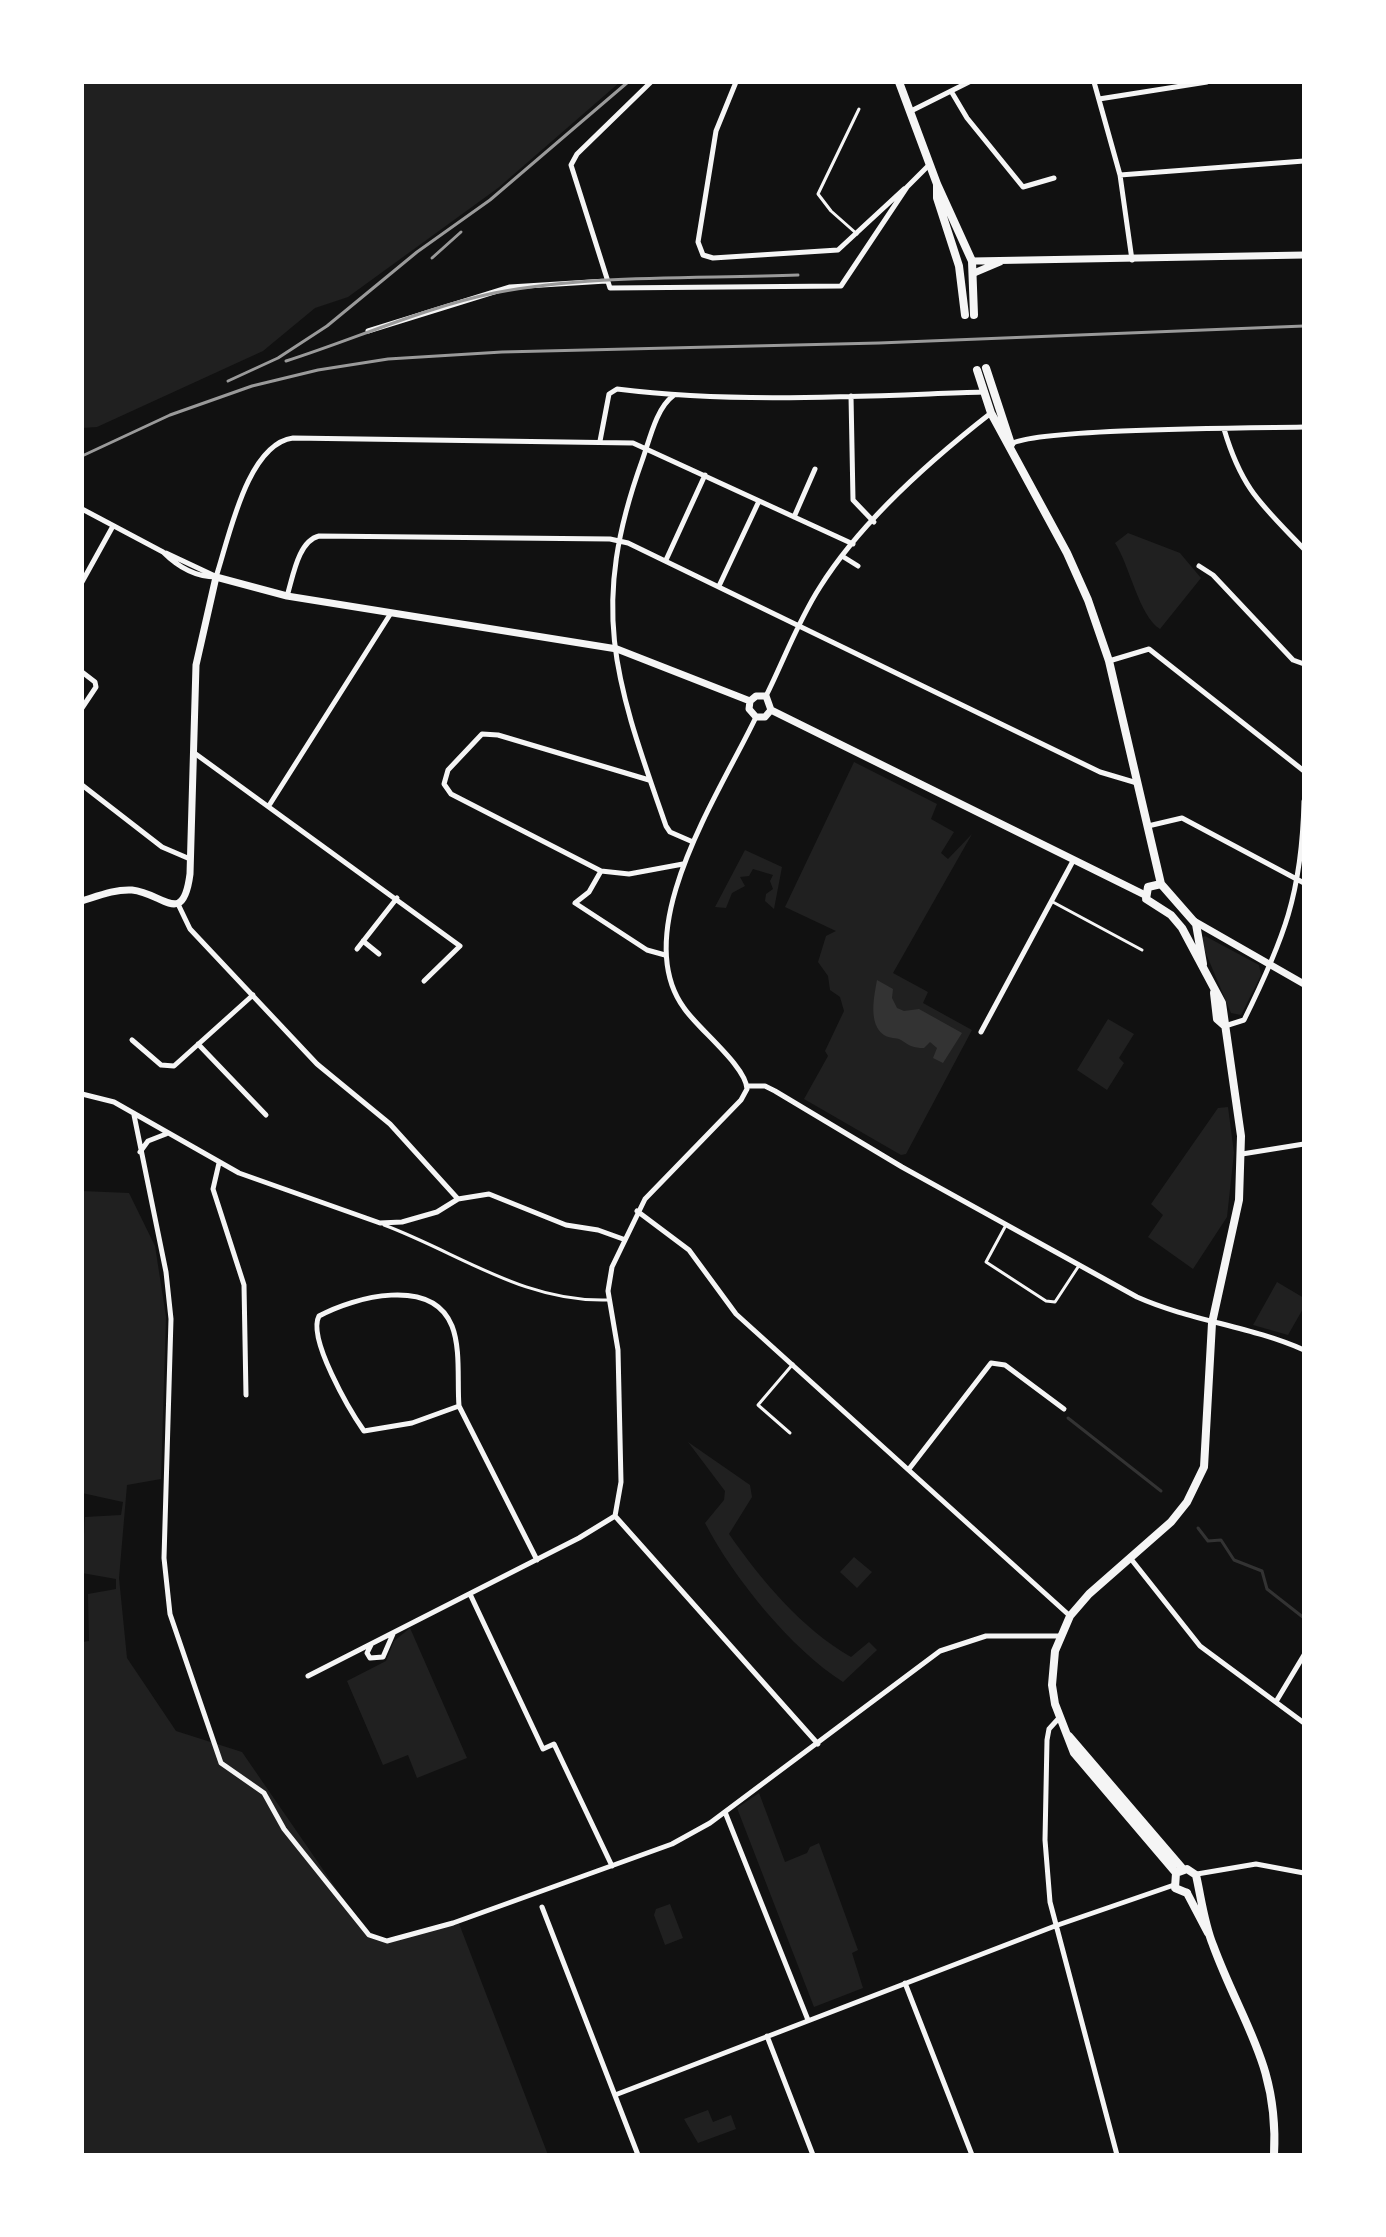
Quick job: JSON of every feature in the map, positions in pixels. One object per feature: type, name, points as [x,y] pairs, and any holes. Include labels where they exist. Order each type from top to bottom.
[{"type":"main road","points":[[899,82],[937,184],[970,258],[974,273],[970,315],[958,262],[937,198],[937,184]]},
{"type":"main road","points":[[958,262],[970,258]]},
{"type":"main road","points":[[961,275],[974,273]]},
{"type":"main road","points":[[995,410],[983,392],[981,369],[995,410],[1078,576],[1109,661],[1164,888],[1165,901],[1157,905]]},
{"type":"main road","points":[[1203,965],[1194,955],[1182,928],[1157,905],[1149,902],[1145,895],[1150,885],[1164,888],[1194,921],[1203,965],[1214,992],[1214,1010],[1225,1026],[1242,1154],[1239,1200],[1212,1323],[1204,1467],[1183,1508],[1131,1559],[1089,1594],[1070,1616],[1060,1636],[1052,1685],[1059,1718],[1067,1734],[1179,1871],[1196,1875],[1196,1887],[1210,1937]]},
{"type":"main road","points":[[1182,928],[1196,931]]},
{"type":"main road","points":[[1179,1871],[1174,1885],[1187,1893],[1210,1937],[1268,2074],[1274,2104],[1274,2155]]},
{"type":"main road","points":[[1187,1893],[1196,1887]]},
{"type":"street","points":[[651,82],[577,154],[571,165],[606,281],[615,290],[841,286],[907,187]]},
{"type":"street","points":[[736,82],[716,131],[698,242],[703,255],[713,258],[833,252],[857,234],[930,165]]},
{"type":"street","points":[[911,111],[969,82]]},
{"type":"street","points":[[1094,82],[1120,175],[1132,260]]},
{"type":"street","points":[[1099,99],[1170,85],[1207,82]]},
{"type":"street","points":[[951,91],[967,118],[1023,187],[1054,178]]},
{"type":"street","points":[[1120,175],[1304,161]]},
{"type":"street","points":[[970,258],[1000,262],[1304,255]]},
{"type":"street","points":[[974,273],[1000,262]]},
{"type":"street","points":[[368,331],[510,287],[606,281]]},
{"type":"street","points":[[600,441],[611,390],[673,396],[983,392]]},
{"type":"street","points":[[673,396],[665,402],[647,446],[617,540],[610,602],[621,691],[650,780],[668,830],[693,842]]},
{"type":"street","points":[[851,396],[853,500],[874,522]]},
{"type":"street","points":[[995,410],[971,427],[842,556],[815,595],[766,696],[771,710],[1145,895]]},
{"type":"street","points":[[1011,444],[1033,438],[1304,427]]},
{"type":"street","points":[[1224,429],[1236,468],[1246,487],[1304,549]]},
{"type":"street","points":[[178,904],[186,894],[190,859],[196,665],[216,577],[255,466],[266,450],[284,439],[600,441],[647,446],[853,544]]},
{"type":"street","points":[[794,517],[815,469]]},
{"type":"street","points":[[666,560],[705,475]]},
{"type":"street","points":[[719,586],[759,501]]},
{"type":"street","points":[[82,509],[203,577],[216,577],[287,596],[617,649],[750,701]]},
{"type":"street","points":[[82,582],[113,526]]},
{"type":"street","points":[[287,596],[306,542],[319,536],[617,540],[800,624],[1100,772],[1138,783]]},
{"type":"street","points":[[842,556],[858,566]]},
{"type":"street","points":[[1199,566],[1213,575],[1293,660],[1304,664]]},
{"type":"street","points":[[270,804],[392,612]]},
{"type":"street","points":[[1109,661],[1149,649],[1304,771]]},
{"type":"street","points":[[82,672],[95,682],[96,687],[82,708]]},
{"type":"street","points":[[766,696],[756,696],[750,701],[749,709],[756,717],[765,717],[771,710]]},
{"type":"street","points":[[615,1516],[621,1482],[618,1350],[609,1300],[610,1275],[637,1211],[655,1188],[741,1100],[748,1086],[742,1071],[689,1016],[675,996],[665,955],[684,864],[756,717]]},
{"type":"street","points":[[650,780],[498,735],[482,734],[448,770],[444,784],[451,794],[601,871],[629,874],[684,864]]},
{"type":"street","points":[[192,751],[270,804],[460,946],[424,981]]},
{"type":"street","points":[[82,785],[162,847],[190,859]]},
{"type":"street","points":[[1225,1026],[1244,1020],[1271,965],[1301,881],[1304,801]]},
{"type":"street","points":[[1148,826],[1182,818],[1301,881]]},
{"type":"street","points":[[981,1032],[1073,861]]},
{"type":"street","points":[[601,871],[589,892],[575,903],[647,950],[665,955]]},
{"type":"street","points":[[82,901],[126,890],[148,894],[168,904],[178,904]]},
{"type":"street","points":[[357,949],[397,898]]},
{"type":"street","points":[[178,904],[190,929],[317,1064],[390,1124],[458,1199]]},
{"type":"street","points":[[1194,921],[1304,984]]},
{"type":"street","points":[[1196,931],[1212,932]]},
{"type":"street","points":[[363,941],[379,954]]},
{"type":"street","points":[[132,1040],[168,1067],[174,1066],[253,995]]},
{"type":"street","points":[[198,1044],[266,1115]]},
{"type":"street","points":[[748,1086],[765,1086],[775,1091],[1006,1225],[1174,1313],[1269,1335],[1304,1350]]},
{"type":"street","points":[[82,1094],[105,1098],[219,1163],[380,1223],[402,1222],[437,1212],[458,1199],[497,1196],[566,1225],[598,1230],[623,1239]]},
{"type":"street","points":[[134,1115],[166,1272],[171,1319],[164,1558],[170,1614],[221,1763],[264,1793],[284,1829],[332,1885],[364,1929],[376,1938],[393,1940],[458,1921],[686,1837],[818,1744],[940,1651],[986,1636],[1060,1636]]},
{"type":"street","points":[[140,1153],[148,1141],[166,1134]]},
{"type":"street","points":[[1242,1154],[1304,1144]]},
{"type":"street","points":[[219,1163],[213,1189],[244,1283],[246,1395]]},
{"type":"street","points":[[637,1211],[689,1250],[736,1314],[1070,1616]]},
{"type":"street","points":[[459,1406],[412,1423],[364,1431],[348,1409],[316,1333],[319,1316],[330,1310],[396,1294],[423,1299],[441,1311],[451,1325],[459,1406],[537,1560]]},
{"type":"street","points":[[909,1469],[991,1363],[1005,1365],[1064,1409]]},
{"type":"street","points":[[308,1676],[537,1560],[615,1516]]},
{"type":"street","points":[[615,1516],[818,1744]]},
{"type":"street","points":[[1131,1559],[1200,1646],[1233,1674],[1277,1700],[1304,1723]]},
{"type":"street","points":[[470,1594],[543,1749],[554,1744],[612,1866]]},
{"type":"street","points":[[371,1644],[367,1653],[370,1658],[383,1657],[393,1634]]},
{"type":"street","points":[[1277,1700],[1304,1655]]},
{"type":"street","points":[[1059,1718],[1049,1729],[1047,1740],[1046,1858],[1055,1926],[1117,2155]]},
{"type":"street","points":[[725,1812],[808,2020]]},
{"type":"street","points":[[1196,1875],[1256,1864],[1304,1873]]},
{"type":"street","points":[[615,2095],[1055,1926],[1174,1885]]},
{"type":"street","points":[[542,1907],[638,2155]]},
{"type":"street","points":[[905,1983],[972,2155]]},
{"type":"street","points":[[767,2036],[813,2155]]},
{"type":"lane","points":[[857,234],[818,198],[818,194],[859,109]]},
{"type":"lane","points":[[1051,901],[1142,950]]},
{"type":"lane","points":[[380,1223],[514,1283],[571,1300],[609,1300]]},
{"type":"lane","points":[[1006,1225],[986,1262],[1046,1301],[1055,1302],[1079,1265]]},
{"type":"lane","points":[[790,1433],[758,1405],[793,1364]]},
{"type":"shaded area","points":[[82,82],[620,82],[498,188],[348,297],[315,308],[263,351],[97,427],[82,428]]},
{"type":"shaded area","points":[[1128,533],[1180,553],[1201,578],[1160,629],[1140,602],[1115,543]]},
{"type":"shaded area","points":[[854,762],[937,804],[931,819],[954,832],[941,853],[948,859],[972,834],[893,973],[928,992],[923,1003],[972,1030],[906,1154],[901,1155],[804,1099],[828,1056],[825,1051],[844,1011],[840,997],[830,990],[828,976],[818,962],[826,936],[836,931],[785,907]]},
{"type":"shaded area","points":[[745,850],[782,867],[774,909],[765,901],[766,894],[773,889],[770,881],[773,875],[753,869],[749,876],[740,877],[745,886],[732,893],[726,908],[715,907]]},
{"type":"shaded area","points":[[1205,936],[1259,965],[1261,975],[1241,1015],[1231,1013],[1202,944]]},
{"type":"shaded area","points":[[877,980],[893,989],[892,998],[897,1008],[904,1011],[919,1009],[962,1033],[943,1063],[933,1058],[937,1048],[930,1042],[924,1048],[914,1047],[879,1030],[873,1010]]},
{"type":"shaded area","points":[[1108,1019],[1134,1034],[1119,1058],[1124,1063],[1107,1090],[1077,1070]]},
{"type":"shaded area","points":[[1228,1107],[1234,1153],[1227,1217],[1193,1269],[1148,1237],[1163,1215],[1151,1204],[1218,1108]]},
{"type":"shaded area","points":[[82,1191],[129,1193],[155,1246],[166,1317],[161,1479],[127,1485],[119,1578],[127,1658],[176,1731],[242,1752],[364,1929],[381,1940],[458,1921],[548,2155],[82,2155],[82,1642],[89,1641],[88,1594],[116,1589],[116,1579],[82,1573],[85,1517],[121,1515],[123,1502],[82,1493]]},
{"type":"shaded area","points":[[1277,1282],[1304,1298],[1304,1307],[1288,1335],[1253,1325]]},
{"type":"shaded area","points":[[688,1442],[750,1485],[752,1497],[729,1534],[784,1602],[833,1646],[851,1657],[869,1642],[877,1650],[843,1682],[803,1651],[765,1610],[731,1566],[705,1523],[724,1500],[725,1491]]},
{"type":"shaded area","points":[[854,1557],[872,1572],[857,1588],[840,1572]]},
{"type":"shaded area","points":[[410,1628],[467,1758],[417,1778],[408,1755],[383,1765],[347,1681],[386,1661],[394,1641]]},
{"type":"shaded area","points":[[759,1793],[785,1862],[807,1853],[810,1847],[819,1843],[858,1950],[852,1953],[863,1988],[814,2007],[737,1808]]},
{"type":"shaded area","points":[[670,1904],[683,1938],[665,1945],[654,1915],[656,1909]]},
{"type":"shaded area","points":[[708,2110],[713,2122],[731,2115],[736,2129],[698,2143],[684,2119]]},
{"type":"waterway","points":[[1068,1418],[1161,1491]]},
{"type":"waterway","points":[[1198,1528],[1208,1541],[1221,1540],[1234,1560],[1262,1571],[1267,1589],[1304,1618]]},
{"type":"railway","points":[[228,381],[278,358],[327,326],[417,252],[490,200],[628,82]]},
{"type":"railway","points":[[432,258],[461,232]]},
{"type":"railway","points":[[286,361],[415,315],[494,293],[607,280],[798,275]]},
{"type":"railway","points":[[82,456],[170,415],[252,386],[318,370],[388,359],[502,352],[879,343],[1304,326]]}]
